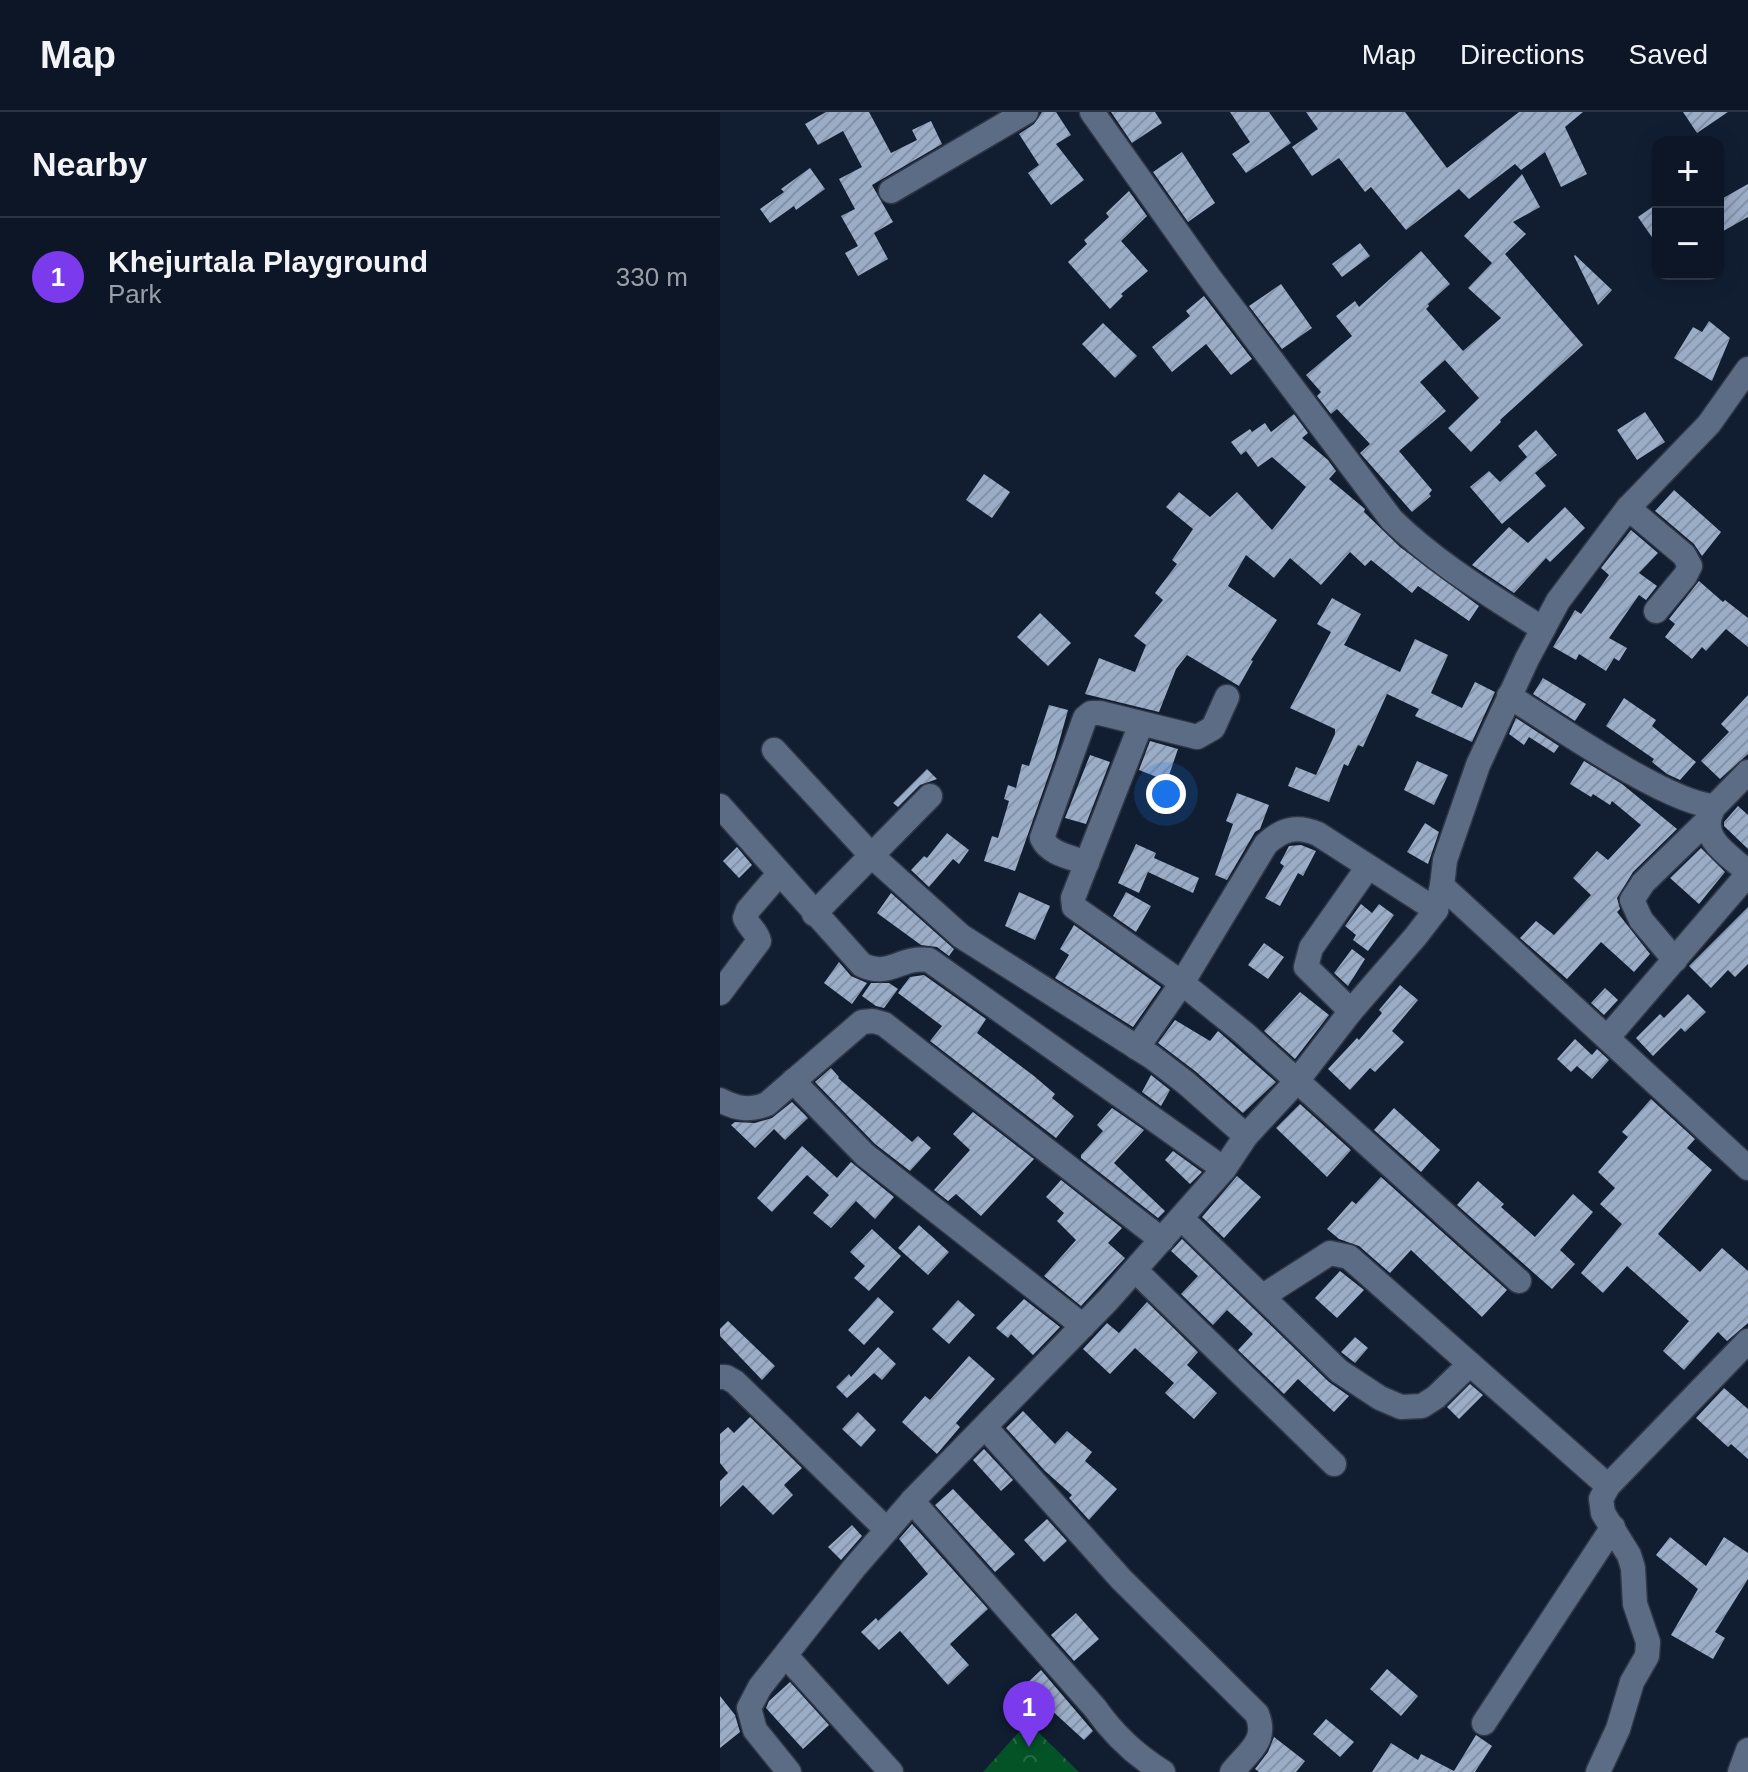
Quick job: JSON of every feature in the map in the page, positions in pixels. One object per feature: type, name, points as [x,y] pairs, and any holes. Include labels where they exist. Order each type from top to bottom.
[{"type":"street","points":[[891,191],[1026,112]]},
{"type":"street","points":[[1092,112],[1209,277],[1392,520],[1445,565],[1543,629]]},
{"type":"street","points":[[789,1772],[755,1730],[749,1708],[760,1687],[912,1501],[1083,1326],[1224,1169],[1246,1136],[1297,1081],[1436,910],[1445,860],[1478,765],[1558,601],[1628,508],[1709,424],[1748,369]]},
{"type":"street","points":[[1628,508],[1684,555],[1690,566],[1656,611]]},
{"type":"street","points":[[1509,696],[1616,762],[1711,813]]},
{"type":"street","points":[[1087,863],[1053,851],[1042,838],[1081,726],[1091,713],[1197,737],[1213,728],[1227,697]]},
{"type":"street","points":[[1141,724],[1073,898],[1074,907],[1182,983],[1244,1033],[1519,1281]]},
{"type":"street","points":[[774,750],[872,856],[961,936],[1137,1048],[1186,1083],[1246,1136]]},
{"type":"street","points":[[1675,960],[1641,920],[1632,900],[1643,883],[1748,772]]},
{"type":"street","points":[[814,914],[930,796]]},
{"type":"street","points":[[720,806],[846,951],[862,965],[872,970],[885,969],[914,958],[929,960],[1224,1169]]},
{"type":"street","points":[[1608,1037],[1748,873],[1709,836],[1711,813]]},
{"type":"street","points":[[1137,1048],[1182,983],[1266,844],[1287,830],[1305,829],[1436,910]]},
{"type":"street","points":[[1351,1011],[1306,967],[1311,948],[1368,867]]},
{"type":"street","points":[[720,993],[759,941],[745,918],[748,910],[779,874]]},
{"type":"street","points":[[1442,886],[1748,1168]]},
{"type":"street","points":[[720,1100],[737,1108],[754,1110],[767,1104],[862,1022],[884,1024],[1162,1240]]},
{"type":"street","points":[[793,1081],[865,1155],[1083,1326]]},
{"type":"street","points":[[1181,1218],[1350,1380],[1401,1407],[1422,1406],[1470,1364]]},
{"type":"street","points":[[1263,1296],[1330,1253],[1349,1257],[1608,1486]]},
{"type":"street","points":[[1135,1270],[1334,1464]]},
{"type":"street","points":[[1598,1772],[1618,1729],[1632,1682],[1647,1656],[1648,1642],[1635,1604],[1633,1568],[1603,1513],[1601,1499],[1608,1486],[1748,1341]]},
{"type":"street","points":[[720,1377],[735,1382],[887,1530]]},
{"type":"street","points":[[985,1427],[1121,1579],[1257,1714],[1263,1728],[1259,1739],[1232,1772]]},
{"type":"street","points":[[912,1501],[1112,1731],[1130,1749],[1163,1772]]},
{"type":"street","points":[[1484,1723],[1613,1527]]},
{"type":"street","points":[[786,1656],[891,1772]]},
{"type":"street","points":[[1740,1772],[1748,1750]]},
{"type":"green space","points":[[1028,1722],[1079,1772],[983,1772]]},
{"type":"building","points":[[826,112],[869,112],[891,153],[917,140],[912,130],[931,121],[942,144],[872,185],[893,222],[874,233],[888,259],[858,276],[845,253],[858,246],[841,216],[855,209],[839,179],[862,167],[843,131],[818,145],[805,124]]},
{"type":"building","points":[[1042,112],[1056,112],[1071,135],[1056,144],[1084,180],[1051,205],[1028,173],[1039,165],[1019,134],[1034,124]]},
{"type":"building","points":[[1111,112],[1155,112],[1162,123],[1132,143]]},
{"type":"building","points":[[1230,112],[1269,112],[1291,143],[1246,173],[1232,154],[1250,142]]},
{"type":"building","points":[[1306,112],[1405,112],[1447,168],[1519,112],[1583,112],[1565,127],[1587,174],[1561,187],[1545,152],[1521,170],[1515,164],[1469,199],[1459,189],[1406,230],[1371,187],[1365,192],[1339,158],[1312,176],[1292,147],[1318,129]]},
{"type":"building","points":[[1683,112],[1728,112],[1697,133]]},
{"type":"building","points":[[1182,152],[1215,203],[1188,222],[1153,172]]},
{"type":"building","points":[[810,168],[825,189],[796,210],[794,206],[770,223],[760,209]]},
{"type":"building","points":[[1522,174],[1540,207],[1513,222],[1526,234],[1505,254],[1583,345],[1500,420],[1471,452],[1448,428],[1479,398],[1445,360],[1420,382],[1446,411],[1399,451],[1432,490],[1431,496],[1412,512],[1360,453],[1370,444],[1337,409],[1331,414],[1317,396],[1321,392],[1306,375],[1352,336],[1336,316],[1355,301],[1359,307],[1421,251],[1450,284],[1426,309],[1463,351],[1501,318],[1468,288],[1492,263],[1464,236]]},
{"type":"building","points":[[1748,184],[1748,217],[1724,231],[1724,208],[1724,198]]},
{"type":"building","points":[[1129,191],[1147,216],[1121,241],[1148,271],[1121,294],[1123,296],[1110,309],[1068,262],[1087,244],[1084,240],[1109,217],[1106,213]]},
{"type":"building","points":[[1652,207],[1652,237],[1638,217]]},
{"type":"building","points":[[1360,243],[1370,256],[1342,277],[1332,264]]},
{"type":"building","points":[[1574,256],[1612,290],[1598,305]]},
{"type":"building","points":[[1281,284],[1312,328],[1282,349],[1249,306]]},
{"type":"building","points":[[1204,296],[1252,359],[1231,375],[1206,344],[1172,372],[1152,347],[1190,316],[1186,311]]},
{"type":"building","points":[[1709,321],[1730,338],[1712,381],[1674,358],[1693,327],[1702,332]]},
{"type":"building","points":[[1103,323],[1137,356],[1115,378],[1082,344]]},
{"type":"building","points":[[1645,412],[1665,442],[1637,460],[1617,430]]},
{"type":"building","points":[[1294,414],[1308,433],[1302,438],[1336,471],[1329,479],[1365,509],[1364,512],[1400,547],[1479,606],[1469,621],[1418,586],[1412,593],[1371,560],[1365,566],[1350,552],[1321,585],[1290,558],[1274,578],[1246,555],[1228,586],[1277,620],[1251,660],[1239,686],[1187,655],[1176,669],[1159,712],[1085,694],[1099,658],[1135,672],[1146,645],[1134,636],[1163,600],[1155,593],[1177,564],[1172,560],[1193,529],[1166,507],[1179,492],[1210,517],[1237,492],[1272,530],[1306,487],[1272,457],[1258,467],[1246,451],[1241,455],[1231,442],[1265,423],[1271,432]]},
{"type":"building","points":[[1536,430],[1557,455],[1535,473],[1546,486],[1502,524],[1470,487],[1489,471],[1500,482],[1527,457],[1518,446]]},
{"type":"building","points":[[984,474],[1010,492],[992,518],[966,500]]},
{"type":"building","points":[[1674,490],[1721,532],[1702,556],[1694,544],[1655,511]]},
{"type":"building","points":[[1565,507],[1585,528],[1550,562],[1546,558],[1514,593],[1472,565],[1509,527],[1528,543]]},
{"type":"building","points":[[1631,530],[1658,553],[1639,573],[1657,586],[1646,600],[1639,595],[1609,638],[1627,648],[1619,661],[1614,658],[1606,671],[1579,654],[1576,660],[1553,647],[1575,610],[1581,614],[1609,575],[1601,568]]},
{"type":"building","points":[[1699,581],[1748,618],[1748,647],[1726,629],[1706,651],[1702,647],[1692,659],[1665,637],[1675,624],[1669,619]]},
{"type":"building","points":[[1332,598],[1361,614],[1344,645],[1400,672],[1415,639],[1448,655],[1431,693],[1462,708],[1475,682],[1495,692],[1472,742],[1415,716],[1419,709],[1387,694],[1363,747],[1358,745],[1348,766],[1344,764],[1329,802],[1288,786],[1296,767],[1316,775],[1335,734],[1335,729],[1290,708],[1331,632],[1317,624]]},
{"type":"building","points":[[1040,613],[1071,643],[1048,666],[1017,637]]},
{"type":"building","points":[[1543,678],[1586,704],[1575,721],[1533,694]]},
{"type":"building","points":[[1748,695],[1748,754],[1720,779],[1701,761],[1729,732],[1721,724]]},
{"type":"building","points":[[1624,698],[1656,720],[1652,726],[1696,762],[1680,780],[1667,774],[1652,762],[1654,759],[1606,726]]},
{"type":"building","points":[[1049,705],[1068,710],[1015,871],[984,861],[992,836],[998,838],[1009,801],[1004,799],[1008,785],[1016,788],[1022,764],[1029,766]]},
{"type":"building","points":[[1516,718],[1559,746],[1554,753],[1529,737],[1524,745],[1509,734]]},
{"type":"building","points":[[1150,741],[1178,749],[1167,781],[1139,770]]},
{"type":"building","points":[[1090,755],[1110,762],[1086,824],[1065,818]]},
{"type":"building","points":[[1417,761],[1448,775],[1434,805],[1404,790]]},
{"type":"building","points":[[1584,761],[1622,784],[1677,829],[1633,872],[1617,898],[1620,909],[1617,912],[1650,954],[1634,972],[1601,942],[1567,979],[1520,938],[1536,921],[1554,935],[1591,895],[1573,878],[1597,851],[1608,860],[1641,825],[1612,801],[1610,805],[1570,784]]},
{"type":"building","points":[[927,769],[937,779],[920,785],[898,807],[893,803]]},
{"type":"building","points":[[1237,793],[1269,805],[1260,829],[1255,832],[1227,880],[1215,875],[1233,824],[1226,821]]},
{"type":"building","points":[[1738,806],[1748,815],[1748,849],[1724,826]]},
{"type":"building","points":[[1425,823],[1439,832],[1428,864],[1407,852]]},
{"type":"building","points":[[947,833],[969,850],[959,864],[953,859],[929,887],[911,870],[924,856],[927,858]]},
{"type":"building","points":[[1136,844],[1156,853],[1154,858],[1199,878],[1193,893],[1148,872],[1139,893],[1118,883]]},
{"type":"building","points":[[1301,845],[1316,851],[1303,876],[1298,873],[1280,906],[1265,898],[1284,866],[1280,863],[1289,846]]},
{"type":"building","points":[[737,847],[752,865],[739,878],[723,861]]},
{"type":"building","points":[[1701,848],[1725,872],[1699,904],[1670,878]]},
{"type":"building","points":[[1019,892],[1050,906],[1035,940],[1005,926]]},
{"type":"building","points":[[1126,892],[1151,906],[1136,932],[1113,916]]},
{"type":"building","points":[[891,893],[954,949],[949,956],[937,947],[921,945],[877,913]]},
{"type":"building","points":[[1361,904],[1372,913],[1379,904],[1394,915],[1368,951],[1353,940],[1356,935],[1345,926]]},
{"type":"building","points":[[1748,907],[1748,964],[1735,977],[1728,970],[1711,988],[1689,966]]},
{"type":"building","points":[[1074,925],[1161,987],[1133,1027],[1055,978],[1069,955],[1060,949]]},
{"type":"building","points":[[1264,943],[1284,957],[1268,979],[1248,965]]},
{"type":"building","points":[[1352,949],[1365,959],[1348,986],[1334,973]]},
{"type":"building","points":[[839,962],[851,976],[867,983],[852,1004],[824,983]]},
{"type":"building","points":[[924,975],[986,1019],[977,1033],[1034,1076],[1055,1094],[1052,1098],[1074,1116],[1056,1138],[930,1041],[942,1026],[898,993],[910,977]]},
{"type":"building","points":[[871,983],[889,983],[898,989],[884,1008],[862,996]]},
{"type":"building","points":[[1400,985],[1418,1000],[1392,1031],[1404,1042],[1375,1072],[1370,1068],[1350,1090],[1328,1069],[1357,1038],[1359,1040]]},
{"type":"building","points":[[1605,988],[1618,1000],[1604,1015],[1591,1003]]},
{"type":"building","points":[[1300,992],[1329,1015],[1295,1059],[1264,1031]]},
{"type":"building","points":[[1688,994],[1706,1012],[1685,1032],[1681,1028],[1653,1056],[1636,1038],[1660,1014],[1664,1018]]},
{"type":"building","points":[[1175,1020],[1210,1041],[1218,1031],[1276,1082],[1243,1113],[1158,1043]]},
{"type":"building","points":[[1575,1039],[1592,1055],[1597,1049],[1609,1060],[1592,1079],[1577,1066],[1571,1072],[1557,1059]]},
{"type":"building","points":[[831,1068],[838,1078],[912,1142],[918,1136],[931,1148],[910,1171],[875,1144],[815,1082]]},
{"type":"building","points":[[1151,1075],[1170,1090],[1161,1106],[1142,1092]]},
{"type":"building","points":[[1651,1099],[1695,1139],[1687,1148],[1712,1170],[1658,1234],[1700,1272],[1722,1248],[1748,1271],[1748,1323],[1727,1341],[1718,1332],[1684,1370],[1663,1351],[1689,1321],[1627,1266],[1603,1293],[1581,1273],[1622,1224],[1600,1204],[1615,1188],[1598,1172],[1628,1137],[1622,1132]]},
{"type":"building","points":[[792,1102],[808,1118],[785,1140],[774,1129],[755,1148],[731,1125],[772,1118]]},
{"type":"building","points":[[1300,1104],[1351,1150],[1327,1177],[1276,1128]]},
{"type":"building","points":[[1112,1108],[1144,1130],[1114,1163],[1165,1211],[1158,1218],[1081,1158],[1103,1131],[1097,1125]]},
{"type":"building","points":[[1394,1108],[1440,1150],[1421,1172],[1374,1130]]},
{"type":"building","points":[[973,1112],[1034,1159],[981,1216],[956,1194],[948,1201],[934,1190],[970,1150],[953,1134]]},
{"type":"building","points":[[802,1146],[837,1178],[851,1162],[894,1197],[875,1219],[856,1201],[831,1228],[813,1213],[829,1195],[807,1175],[772,1212],[757,1198]]},
{"type":"building","points":[[1173,1151],[1202,1172],[1190,1184],[1165,1160]]},
{"type":"building","points":[[1237,1176],[1261,1197],[1224,1238],[1202,1217]]},
{"type":"building","points":[[1381,1177],[1507,1290],[1482,1317],[1411,1250],[1390,1273],[1359,1246],[1339,1239],[1327,1229],[1352,1201],[1356,1204]]},
{"type":"building","points":[[1061,1180],[1122,1228],[1108,1243],[1125,1258],[1081,1306],[1044,1276],[1076,1240],[1057,1221],[1064,1213],[1046,1197]]},
{"type":"building","points":[[1478,1181],[1504,1204],[1501,1207],[1535,1237],[1573,1194],[1593,1212],[1560,1250],[1575,1264],[1552,1289],[1457,1205]]},
{"type":"building","points":[[919,1225],[949,1252],[928,1275],[898,1248]]},
{"type":"building","points":[[872,1229],[901,1256],[869,1291],[854,1278],[865,1266],[850,1252]]},
{"type":"building","points":[[1182,1239],[1329,1382],[1349,1396],[1334,1412],[1298,1379],[1284,1394],[1238,1350],[1253,1334],[1227,1310],[1213,1325],[1181,1294],[1198,1276],[1171,1251]]},
{"type":"building","points":[[1340,1271],[1364,1290],[1337,1318],[1315,1298]]},
{"type":"building","points":[[878,1297],[894,1312],[864,1345],[848,1330]]},
{"type":"building","points":[[1024,1299],[1060,1327],[1033,1355],[1011,1334],[1008,1338],[996,1328]]},
{"type":"building","points":[[958,1300],[975,1315],[949,1344],[932,1329]]},
{"type":"building","points":[[1147,1302],[1198,1352],[1187,1365],[1217,1393],[1194,1419],[1165,1393],[1174,1383],[1135,1348],[1110,1374],[1083,1349],[1107,1323],[1119,1333]]},
{"type":"building","points":[[728,1321],[775,1366],[762,1380],[720,1336],[720,1329]]},
{"type":"building","points":[[1355,1337],[1368,1348],[1355,1363],[1341,1352]]},
{"type":"building","points":[[878,1347],[896,1364],[882,1380],[874,1373],[847,1398],[836,1387],[849,1374],[851,1377]]},
{"type":"building","points":[[969,1356],[995,1379],[956,1423],[960,1427],[937,1454],[902,1422],[925,1396],[930,1400]]},
{"type":"building","points":[[1470,1384],[1483,1395],[1459,1419],[1447,1407]]},
{"type":"building","points":[[1724,1388],[1748,1409],[1748,1459],[1731,1444],[1728,1447],[1696,1418]]},
{"type":"building","points":[[1023,1411],[1055,1444],[1067,1431],[1092,1452],[1085,1461],[1117,1489],[1089,1520],[1069,1498],[1072,1495],[1006,1428]]},
{"type":"building","points":[[858,1412],[876,1430],[861,1447],[842,1429]]},
{"type":"building","points":[[750,1417],[802,1468],[784,1485],[793,1495],[773,1515],[743,1485],[720,1507],[720,1481],[728,1473],[720,1463],[720,1434],[728,1427],[734,1433]]},
{"type":"building","points":[[984,1449],[1013,1480],[1001,1491],[973,1460]]},
{"type":"building","points":[[953,1489],[1015,1554],[995,1572],[935,1505]]},
{"type":"building","points":[[1047,1519],[1067,1541],[1044,1562],[1024,1540]]},
{"type":"building","points":[[912,1524],[988,1609],[950,1644],[969,1665],[948,1685],[900,1631],[879,1650],[861,1632],[876,1618],[878,1621],[928,1574],[899,1539]]},
{"type":"building","points":[[852,1525],[862,1536],[841,1560],[828,1547]]},
{"type":"building","points":[[1670,1537],[1706,1566],[1724,1537],[1748,1553],[1748,1579],[1715,1632],[1725,1638],[1713,1659],[1671,1635],[1698,1589],[1656,1555]]},
{"type":"building","points":[[1076,1613],[1099,1639],[1074,1661],[1051,1635]]},
{"type":"building","points":[[1387,1669],[1418,1696],[1401,1716],[1370,1689]]},
{"type":"building","points":[[1041,1670],[1093,1731],[1084,1740],[1049,1708],[1043,1713],[1021,1689]]},
{"type":"building","points":[[790,1682],[829,1725],[803,1749],[766,1708],[769,1701]]},
{"type":"building","points":[[720,1696],[735,1715],[740,1732],[720,1748]]},
{"type":"building","points":[[1326,1719],[1354,1742],[1340,1757],[1313,1734]]},
{"type":"building","points":[[1476,1735],[1492,1746],[1475,1772],[1372,1772],[1391,1743],[1418,1760],[1421,1754],[1454,1771]]},
{"type":"building","points":[[1274,1737],[1305,1761],[1296,1772],[1259,1772],[1255,1769],[1268,1752]]},
{"type":"place","name":"Khejurtala Playground","points":[[1029,1747]]}]
